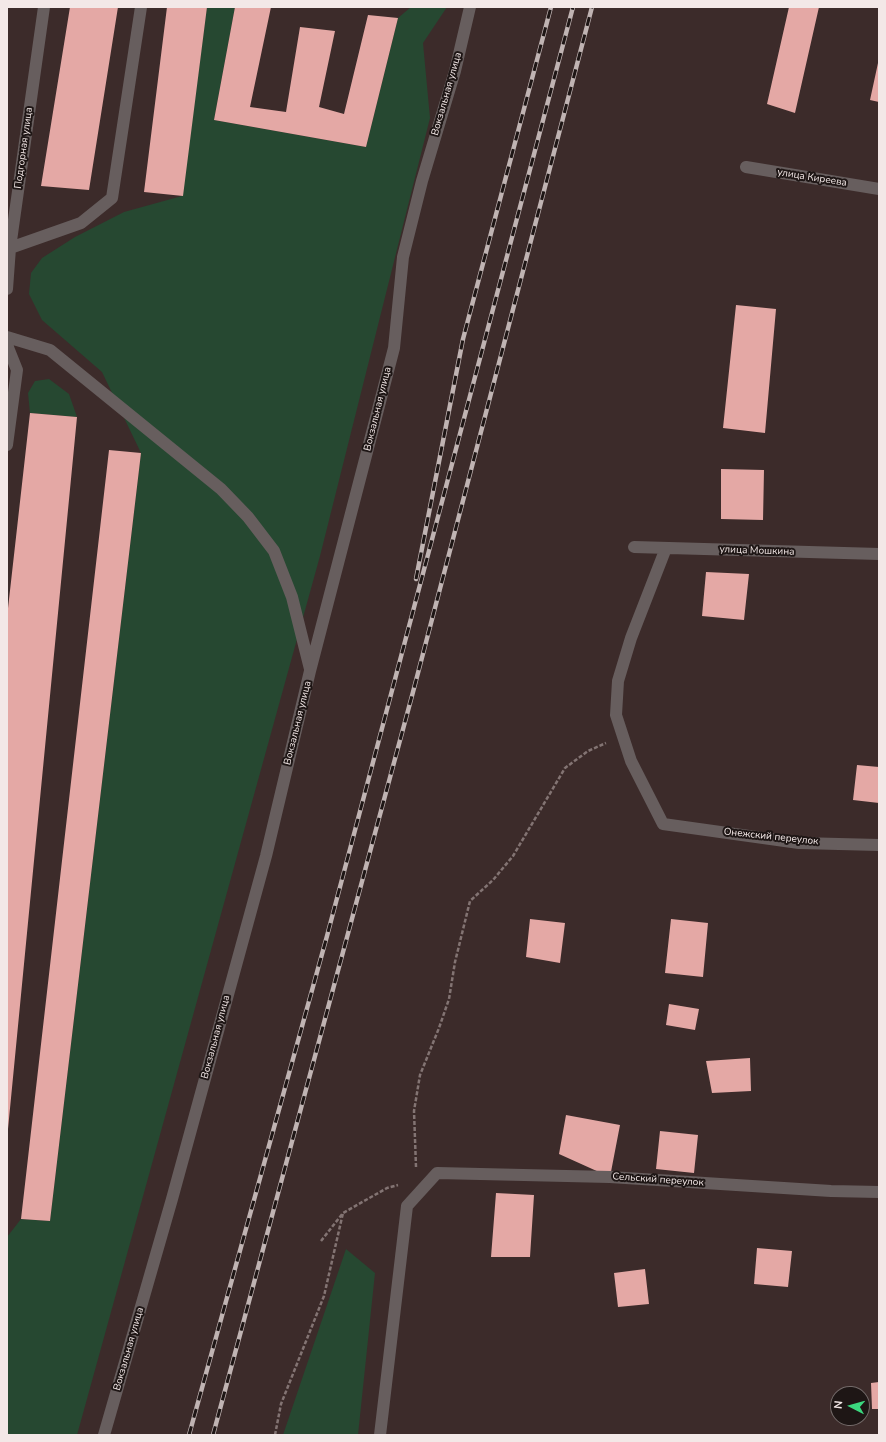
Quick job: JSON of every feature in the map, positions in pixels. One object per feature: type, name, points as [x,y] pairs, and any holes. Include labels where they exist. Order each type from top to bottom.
[{"type":"street","name":"Подгорная улица","points":[[7,289],[8,248],[44,7]]},
{"type":"street","points":[[8,248],[81,223],[112,198],[141,7]]},
{"type":"street","name":"Вокзальная улица","points":[[104,1435],[172,1198],[264,864],[310,672],[394,348],[402,257],[422,181],[455,71],[470,7]]},
{"type":"street","name":"улица Киреева","points":[[746,166],[879,188]]},
{"type":"street","points":[[7,337],[50,350],[220,489],[248,517],[274,551],[292,597],[310,672]]},
{"type":"street","points":[[7,345],[17,370],[7,445]]},
{"type":"street","name":"улица Мошкина","points":[[634,547],[879,554]]},
{"type":"street","points":[[623,736],[616,715],[618,681],[632,638],[666,548]]},
{"type":"street","name":"Онежский переулок","points":[[623,736],[632,761],[663,824],[799,843],[879,844]]},
{"type":"street","points":[[380,1435],[407,1206],[437,1173]]},
{"type":"street","name":"Сельский переулок","points":[[437,1173],[610,1177],[831,1192],[879,1192]]},
{"type":"path","points":[[437,1173],[417,1180],[414,1111],[420,1076],[449,999],[455,962],[470,901],[493,880],[513,856],[565,768],[588,751],[623,736]]},
{"type":"path","points":[[321,1241],[343,1213],[387,1188],[402,1184]]},
{"type":"path","points":[[276,1435],[281,1404],[324,1296],[343,1213]]},
{"type":"green space","points":[[207,7],[235,7],[214,120],[366,147],[398,18],[411,7],[447,7],[423,43],[430,118],[320,556],[77,1435],[7,1435],[7,1237],[21,1219],[50,1221],[141,453],[102,372],[42,320],[29,294],[31,273],[42,258],[75,237],[124,212],[182,196]]},
{"type":"green space","points":[[49,379],[69,394],[77,417],[30,413],[28,393],[35,381]]},
{"type":"green space","points":[[346,1249],[375,1273],[358,1435],[283,1435]]},
{"type":"building","points":[[70,7],[118,7],[89,190],[41,186]]},
{"type":"building","points":[[167,7],[207,7],[183,196],[144,192]]},
{"type":"building","points":[[235,7],[271,7],[250,107],[286,112],[300,27],[335,31],[319,107],[344,114],[368,15],[398,18],[366,147],[214,120]]},
{"type":"building","points":[[789,7],[819,7],[795,113],[767,104]]},
{"type":"building","points":[[879,63],[879,102],[870,100]]},
{"type":"building","points":[[736,305],[776,309],[765,433],[723,428]]},
{"type":"building","points":[[30,413],[77,417],[7,1129],[7,617]]},
{"type":"building","points":[[109,450],[141,453],[50,1221],[21,1219]]},
{"type":"building","points":[[721,469],[764,470],[763,520],[721,519]]},
{"type":"building","points":[[706,572],[749,574],[744,620],[702,616]]},
{"type":"building","points":[[857,765],[879,767],[879,803],[853,800]]},
{"type":"building","points":[[530,919],[565,923],[560,963],[526,957]]},
{"type":"building","points":[[671,919],[708,923],[703,977],[665,973]]},
{"type":"building","points":[[669,1004],[699,1009],[695,1030],[666,1025]]},
{"type":"building","points":[[750,1058],[751,1091],[712,1093],[706,1061]]},
{"type":"building","points":[[566,1115],[620,1125],[610,1177],[559,1154]]},
{"type":"building","points":[[660,1131],[698,1135],[694,1173],[656,1169]]},
{"type":"building","points":[[496,1193],[534,1195],[530,1257],[491,1257]]},
{"type":"building","points":[[757,1248],[792,1251],[788,1287],[754,1284]]},
{"type":"building","points":[[645,1269],[649,1304],[618,1307],[614,1273]]},
{"type":"building","points":[[879,1382],[879,1409],[872,1409],[871,1383]]},
{"type":"railway","points":[[416,579],[463,339],[551,7]]},
{"type":"railway","points":[[189,1435],[327,936],[573,7]]},
{"type":"railway","points":[[213,1435],[413,692],[592,7]]}]
